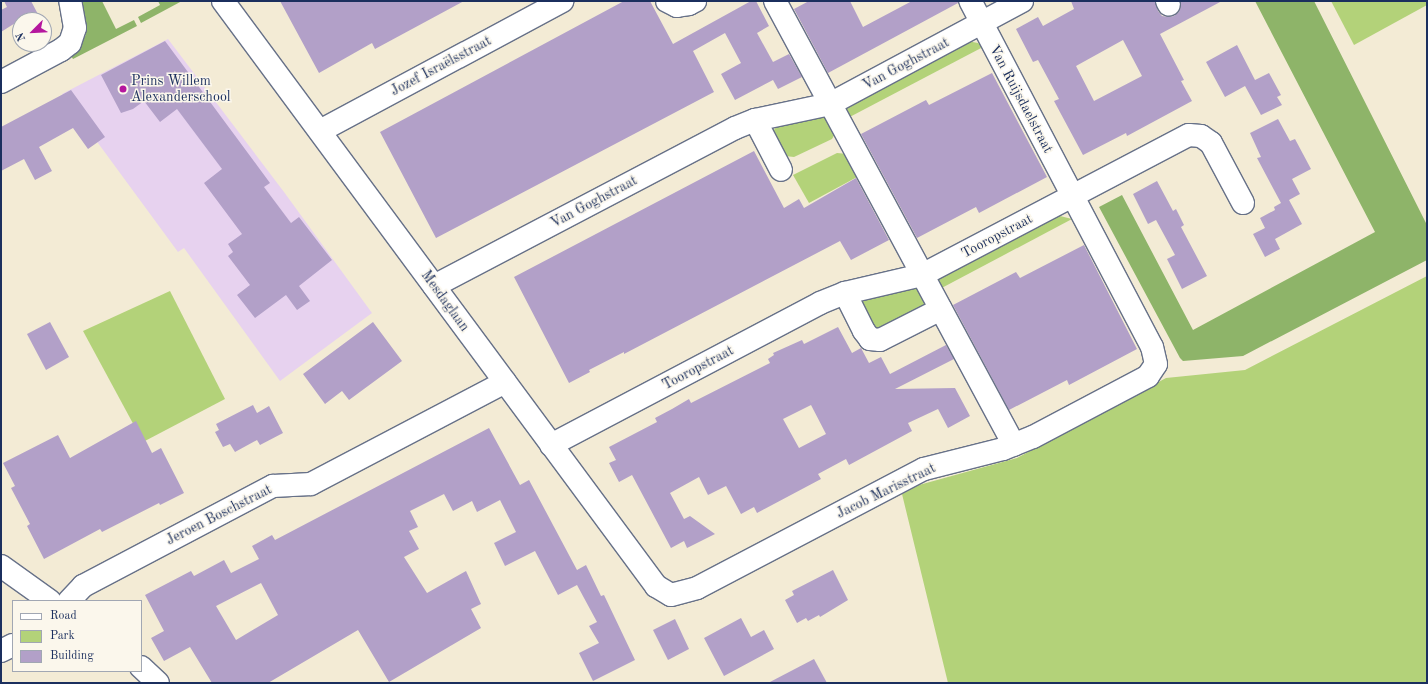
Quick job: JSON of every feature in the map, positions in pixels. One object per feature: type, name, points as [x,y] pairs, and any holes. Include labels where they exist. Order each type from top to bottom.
[{"type":"street","points":[[1,82],[61,50],[70,42],[75,28],[70,1]]},
{"type":"street","name":"Mesdaglaan","points":[[223,1],[656,586],[671,595]]},
{"type":"street","name":"Jozef Israëlsstraat","points":[[320,131],[562,1]]},
{"type":"street","points":[[667,1],[677,6],[689,4],[695,1]]},
{"type":"street","points":[[775,1],[1014,445]]},
{"type":"street","name":"Van Ruijsdaelstraat","points":[[970,1],[1152,347],[1156,364],[1148,376]]},
{"type":"street","name":"Van Goghstraat","points":[[434,286],[735,128],[755,120],[830,104],[1022,1]]},
{"type":"street","points":[[755,120],[781,170]]},
{"type":"street","points":[[1072,196],[1189,136],[1201,136],[1211,143],[1243,204]]},
{"type":"street","name":"Tooropstraat","points":[[552,445],[820,303],[845,293],[922,275],[1072,196]]},
{"type":"street","points":[[845,293],[864,331],[870,339],[880,340],[941,309]]},
{"type":"street","name":"Jacob Marisstraat","points":[[671,595],[697,588],[924,469],[1014,445],[1033,437],[1148,376]]},
{"type":"street","name":"Jeroen Boschstraat","points":[[70,600],[83,586],[273,486],[311,484],[505,382]]},
{"type":"street","points":[[1,566],[49,600]]},
{"type":"street","points":[[1,651],[12,646]]},
{"type":"street","points":[[142,668],[158,683]]},
{"type":"shaded area","points":[[168,39],[284,192],[372,313],[280,381],[184,248],[178,252],[62,94]]},
{"type":"green space","points":[[83,1],[102,1],[116,29],[134,20],[137,26],[73,59],[71,56],[80,47],[86,34],[82,7]]},
{"type":"green space","points":[[158,1],[182,1],[141,23],[138,17],[160,5]]},
{"type":"green space","points":[[1255,1],[1314,1],[1427,225],[1427,260],[1243,356],[1183,361],[1099,207],[1122,195],[1193,330],[1375,232]]},
{"type":"green space","points":[[1331,1],[1427,1],[1427,5],[1354,45]]},
{"type":"green space","points":[[967,41],[978,43],[983,47],[844,120],[844,109],[848,105]]},
{"type":"green space","points":[[827,115],[836,132],[832,139],[794,157],[785,156],[772,133],[778,124]]},
{"type":"green space","points":[[837,153],[848,154],[859,176],[809,203],[793,175]]},
{"type":"green space","points":[[1056,215],[1072,219],[936,291],[937,278]]},
{"type":"green space","points":[[1427,276],[1427,683],[948,683],[902,494],[919,485],[1017,458],[1166,378],[1245,370]]},
{"type":"green space","points":[[919,286],[926,306],[878,329],[873,327],[861,304],[863,299]]},
{"type":"green space","points":[[170,291],[225,399],[143,442],[83,331]]},
{"type":"building","points":[[4,1],[31,1],[37,12],[12,12],[12,25],[1,32],[1,10],[7,7]]},
{"type":"building","points":[[280,1],[464,1],[375,49],[372,43],[319,73]]},
{"type":"building","points":[[624,1],[650,1],[673,44],[751,1],[756,1],[769,26],[757,33],[773,62],[789,54],[802,77],[778,89],[773,80],[735,100],[721,74],[741,63],[725,33],[693,51],[714,92],[436,238],[380,132]]},
{"type":"building","points":[[809,1],[850,1],[863,27],[912,1],[958,1],[958,3],[828,73],[794,9]]},
{"type":"building","points":[[1071,1],[1155,1],[1158,11],[1162,16],[1169,17],[1174,16],[1179,12],[1181,1],[1222,1],[1160,34],[1184,80],[1181,81],[1192,101],[1127,136],[1126,133],[1083,155],[1054,101],[1059,99],[1038,60],[1033,62],[1016,29],[1038,17],[1043,26],[1074,9]],"holes":[[[1123,40],[1142,76],[1094,101],[1076,66]]]},
{"type":"building","points":[[165,41],[270,183],[264,187],[291,223],[299,217],[332,260],[299,286],[310,301],[297,310],[286,295],[255,318],[237,295],[250,285],[228,256],[233,252],[228,244],[242,234],[204,183],[222,169],[177,109],[160,122],[144,101],[133,109],[121,113],[101,75]]},
{"type":"building","points":[[1237,45],[1255,80],[1269,73],[1281,95],[1277,97],[1282,105],[1261,115],[1245,86],[1225,97],[1206,62]]},
{"type":"building","points":[[992,73],[1047,177],[979,213],[976,207],[917,238],[861,134],[926,100],[929,105]]},
{"type":"building","points":[[71,90],[105,137],[88,149],[73,128],[39,147],[52,171],[35,180],[24,159],[1,171],[1,127]]},
{"type":"building","points":[[1278,119],[1290,141],[1295,139],[1311,169],[1292,179],[1300,194],[1289,200],[1302,224],[1275,239],[1280,249],[1265,257],[1253,234],[1265,228],[1260,218],[1275,210],[1274,207],[1281,203],[1257,158],[1261,157],[1250,133]]},
{"type":"building","points":[[754,151],[784,208],[799,199],[804,208],[856,178],[889,240],[851,260],[840,241],[624,354],[624,352],[589,370],[590,372],[569,383],[514,277]]},
{"type":"building","points":[[1157,181],[1173,211],[1176,209],[1184,225],[1181,227],[1207,276],[1182,289],[1167,259],[1175,255],[1156,220],[1148,224],[1133,194]]},
{"type":"building","points":[[1084,245],[1137,349],[1069,385],[1067,380],[1009,410],[953,305],[1016,272],[1020,278]]},
{"type":"building","points":[[50,322],[69,357],[46,370],[27,334]]},
{"type":"building","points":[[373,322],[402,361],[349,400],[342,391],[325,404],[303,374]]},
{"type":"building","points":[[838,327],[852,353],[861,348],[869,363],[881,357],[890,374],[946,345],[954,359],[895,389],[955,388],[970,416],[948,428],[938,409],[908,423],[912,431],[849,465],[846,459],[818,474],[821,479],[757,513],[754,507],[741,514],[726,486],[708,495],[699,477],[670,493],[684,519],[690,516],[715,534],[687,548],[684,541],[671,548],[632,475],[619,482],[609,463],[616,460],[609,447],[657,422],[655,418],[689,399],[691,403],[770,363],[768,359],[774,355],[773,353],[802,340],[804,344]],"holes":[[[811,405],[826,434],[799,448],[783,419]]]},
{"type":"building","points":[[253,405],[257,413],[269,406],[283,433],[260,445],[257,440],[235,452],[230,444],[223,447],[215,432],[219,430],[216,424]]},
{"type":"building","points":[[136,421],[152,453],[161,448],[184,493],[160,505],[159,503],[102,532],[100,529],[44,559],[27,526],[30,524],[11,488],[15,486],[3,463],[58,435],[70,458]]},
{"type":"building","points":[[489,428],[520,485],[529,480],[577,570],[586,565],[601,596],[604,595],[635,660],[593,681],[579,653],[599,643],[589,626],[597,622],[577,585],[558,595],[535,551],[505,566],[494,543],[516,532],[500,500],[477,512],[472,501],[453,511],[444,494],[410,511],[418,527],[409,531],[419,549],[404,557],[427,593],[466,571],[481,604],[471,609],[481,628],[389,682],[358,630],[268,683],[212,683],[190,647],[164,661],[151,638],[164,631],[145,595],[191,571],[194,576],[224,560],[231,573],[259,559],[252,546],[272,535],[275,540]],"holes":[[[261,583],[278,615],[236,640],[216,606]]]},
{"type":"building","points":[[833,570],[848,600],[820,617],[819,615],[808,621],[806,618],[797,623],[785,600],[794,595],[792,591]]},
{"type":"building","points":[[741,618],[751,637],[764,630],[774,649],[724,676],[704,638]]},
{"type":"building","points":[[675,619],[689,649],[668,660],[653,630]]},
{"type":"building","points":[[814,659],[827,683],[768,683]]},
{"type":"place","name":"Prins Willem Alexanderschool","points":[[123,89]]}]
